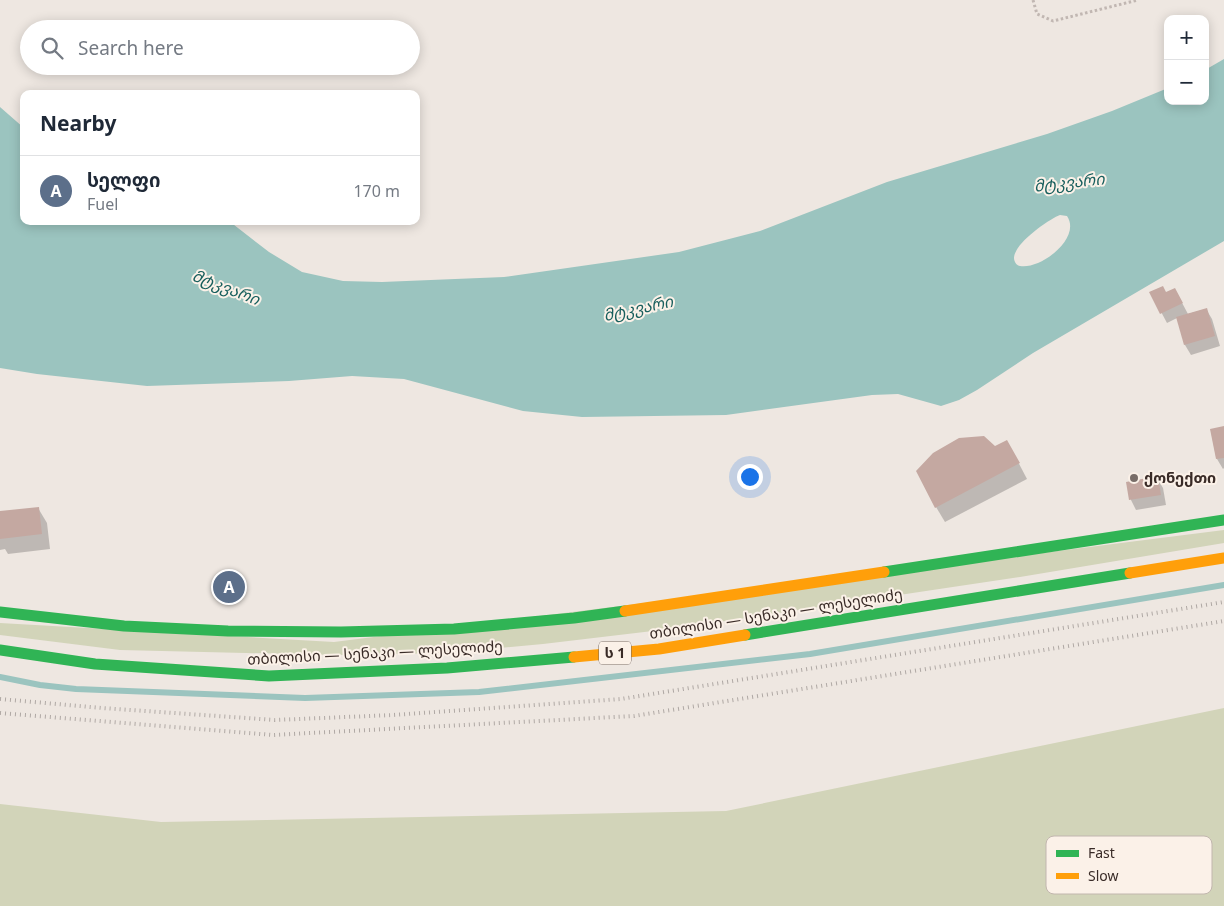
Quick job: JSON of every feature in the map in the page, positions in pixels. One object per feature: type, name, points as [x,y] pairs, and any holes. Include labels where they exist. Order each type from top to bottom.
[{"type":"highway","name":"თბილისი — სენაკი — ლესელიძე","points":[[0,612],[124,626],[228,632],[342,632],[454,629],[574,618],[693,602],[1224,520]]},
{"type":"highway","name":"თბილისი — სენაკი — ლესელიძე","points":[[0,650],[95,664],[269,676],[447,668],[659,649],[1224,558]]},
{"type":"path","points":[[1032,0],[1037,14],[1053,21],[1138,0]]},
{"type":"green space","points":[[1224,530],[1224,543],[1020,577],[678,628],[446,653],[335,655],[120,650],[0,635],[0,623],[334,642]]},
{"type":"green space","points":[[1224,708],[1224,906],[0,906],[0,804],[161,822],[726,811]]},
{"type":"water","name":"მტკვარი","points":[[1224,59],[1224,241],[1033,353],[977,390],[959,400],[941,406],[898,394],[872,395],[726,415],[582,417],[523,411],[404,379],[352,376],[289,381],[147,386],[0,368],[0,107],[20,124],[20,225],[234,225],[269,252],[302,272],[343,281],[382,282],[504,277],[679,252],[760,231],[887,182],[1047,134],[1112,111],[1164,90],[1164,105],[1209,105],[1209,68]],"holes":[[[1060,215],[1067,216],[1070,225],[1069,234],[1064,243],[1048,258],[1028,266],[1016,264],[1014,256],[1023,242],[1039,228]]]},
{"type":"building","points":[[1163,286],[1166,292],[1175,288],[1183,303],[1160,314],[1149,292]]},
{"type":"building","points":[[1207,308],[1215,336],[1184,345],[1176,317]]},
{"type":"building","points":[[1224,426],[1224,458],[1216,459],[1210,429]]},
{"type":"building","points":[[984,436],[995,446],[1007,440],[1020,463],[935,508],[916,471],[933,453],[959,438]]},
{"type":"building","points":[[1158,476],[1161,495],[1129,500],[1126,482]]},
{"type":"building","points":[[39,507],[42,534],[0,539],[0,511]]},
{"type":"waterway","points":[[0,677],[40,685],[76,689],[305,698],[479,692],[810,654],[1224,585]]},
{"type":"railway","points":[[0,699],[275,720],[393,715],[621,699],[1224,602]]},
{"type":"railway","points":[[0,713],[273,735],[634,716],[1224,621]]},
{"type":"traffic: fast","points":[[884,572],[1224,520]]},
{"type":"traffic: fast","points":[[745,635],[1130,573]]},
{"type":"traffic: fast","points":[[0,612],[124,626],[228,631],[341,632],[454,629],[574,618],[625,611]]},
{"type":"traffic: fast","points":[[0,650],[95,664],[269,676],[447,668],[574,657]]},
{"type":"traffic: slow","points":[[1130,573],[1224,558]]},
{"type":"traffic: slow","points":[[625,611],[884,572]]},
{"type":"traffic: slow","points":[[574,657],[659,649],[745,635]]},
{"type":"place","name":"ქონექთი","points":[[1134,478]]},
{"type":"place","name":"სელფი","points":[[229,587]]}]
